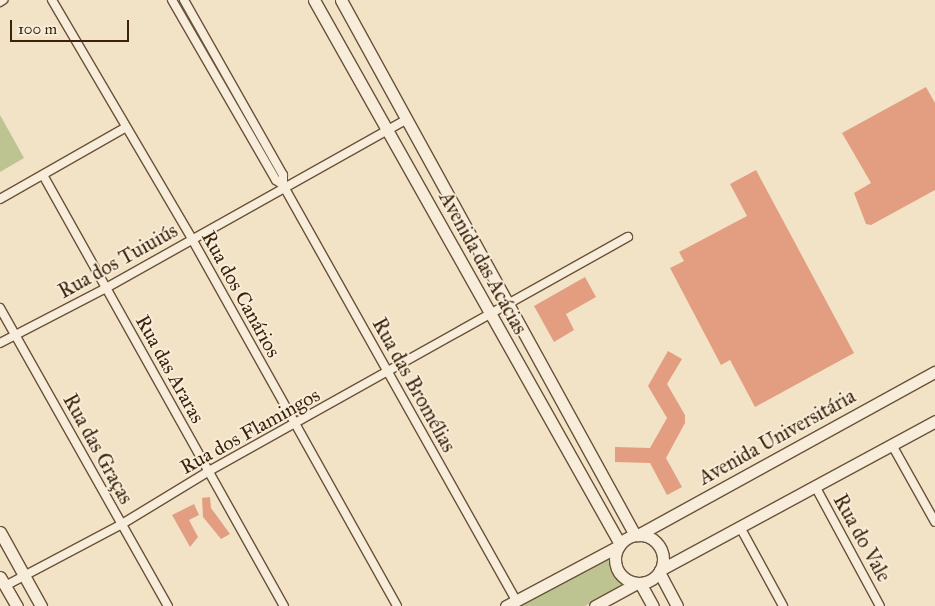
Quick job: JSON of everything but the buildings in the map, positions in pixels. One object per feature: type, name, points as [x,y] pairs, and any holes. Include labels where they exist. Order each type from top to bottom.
[{"type":"street","name":"Rua dos Canários","points":[[52,0],[192,239],[397,606]]},
{"type":"street","name":"Rua das Bromélias","points":[[172,0],[276,180],[283,185],[388,373],[511,604]]},
{"type":"street","name":"Rua das Bromélias","points":[[184,0],[283,176],[283,185]]},
{"type":"street","name":"Avenida das Acácias","points":[[314,0],[620,545]]},
{"type":"street","name":"Avenida das Acácias","points":[[341,0],[637,535]]},
{"type":"street","name":"Rua dos Tuiuiús","points":[[0,343],[106,288],[283,185],[407,119]]},
{"type":"street","points":[[0,199],[126,127]]},
{"type":"street","name":"Rua das Araras","points":[[43,175],[284,606]]},
{"type":"street","name":"Rua dos Flamingos","points":[[3,581],[24,576],[122,524],[209,471],[491,317],[510,304],[628,237]]},
{"type":"street","name":"Rua das Graças","points":[[0,308],[168,606]]},
{"type":"street","name":"Avenida Universitária","points":[[637,535],[935,372]]},
{"type":"street","points":[[595,606],[935,421]]},
{"type":"street","points":[[892,445],[935,522]]},
{"type":"street","name":"Rua do Vale","points":[[815,486],[880,606]]},
{"type":"street","points":[[740,527],[783,606]]},
{"type":"street","points":[[0,532],[41,606]]},
{"type":"street","points":[[511,604],[637,535],[651,539],[660,548],[659,571],[677,606]]},
{"type":"street","points":[[620,545],[616,568],[622,577],[639,583],[653,606]]},
{"type":"street","points":[[3,581],[17,606]]},
{"type":"green space","points":[[0,115],[24,158],[0,172]]},
{"type":"green space","points":[[609,555],[613,570],[626,584],[585,606],[516,606]]}]
